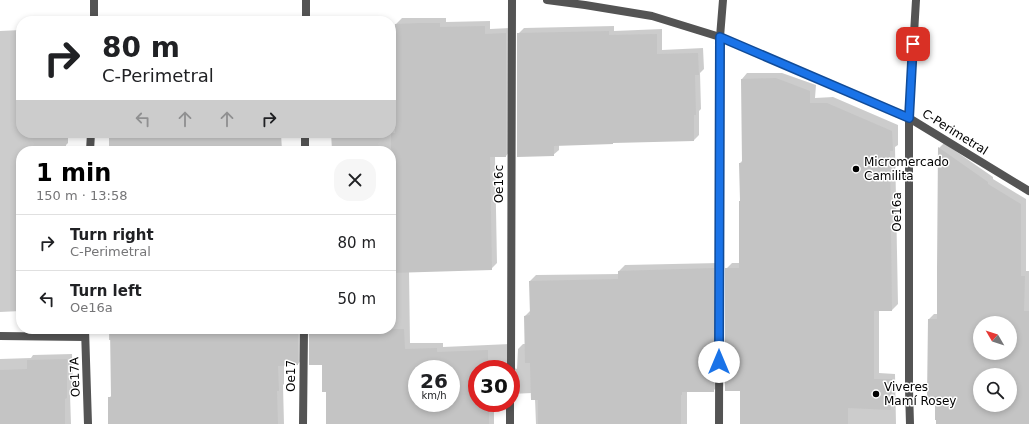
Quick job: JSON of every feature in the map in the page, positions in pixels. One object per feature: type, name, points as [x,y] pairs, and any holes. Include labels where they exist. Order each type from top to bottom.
[{"type":"street","points":[[94,0],[94,16]]},
{"type":"street","points":[[306,0],[306,16]]},
{"type":"street","name":"Oe16c","points":[[511,360],[512,0]]},
{"type":"street","name":"C-Perimetral","points":[[547,0],[652,16],[720,37],[909,118],[1029,191]]},
{"type":"street","points":[[719,424],[720,37],[723,0]]},
{"type":"street","name":"Oe16a","points":[[910,424],[909,118],[916,0]]},
{"type":"street","points":[[0,336],[57,334]]},
{"type":"street","name":"Oe17A","points":[[85,334],[88,424]]},
{"type":"street","name":"Oe17","points":[[303,424],[304,334]]},
{"type":"street","points":[[510,412],[510,424]]},
{"type":"building","points":[[440,23],[440,27],[485,26],[485,34],[506,33],[506,157],[490,157],[492,270],[396,273],[396,146],[391,146],[391,138],[396,138],[396,24]]},
{"type":"building","points":[[609,31],[609,35],[657,34],[657,54],[698,53],[699,75],[695,75],[696,115],[694,115],[694,141],[554,146],[554,156],[517,157],[517,33]]},
{"type":"building","points":[[776,78],[810,91],[810,103],[827,103],[892,131],[893,151],[890,151],[892,311],[874,311],[874,379],[892,379],[891,410],[848,408],[848,424],[740,424],[740,391],[725,391],[725,268],[739,268],[739,163],[742,163],[741,79]]},
{"type":"building","points":[[938,147],[988,182],[988,184],[1021,204],[1021,276],[1025,276],[1024,311],[1029,311],[1029,424],[936,424],[935,398],[927,398],[928,319],[937,319]]},
{"type":"building","points":[[714,268],[714,392],[682,392],[681,424],[538,424],[538,400],[531,400],[530,363],[525,363],[524,316],[530,315],[529,281],[618,279],[618,271]]},
{"type":"building","points":[[396,329],[404,329],[405,349],[437,348],[437,352],[488,350],[488,360],[468,360],[468,412],[489,412],[489,424],[326,424],[326,392],[322,392],[322,365],[309,365],[309,334],[396,334]]},
{"type":"building","points":[[110,334],[298,334],[298,365],[278,366],[278,424],[108,424],[108,397],[111,397]]},
{"type":"building","points":[[67,359],[65,424],[0,424],[0,370],[27,369],[27,360]]},
{"type":"place","name":"Micromercado Camilita","points":[[856,169]]},
{"type":"place","name":"Viveres Mamí Rosey","points":[[876,394]]},
{"type":"route","points":[[719,362],[720,37],[909,118],[913,44]]}]
